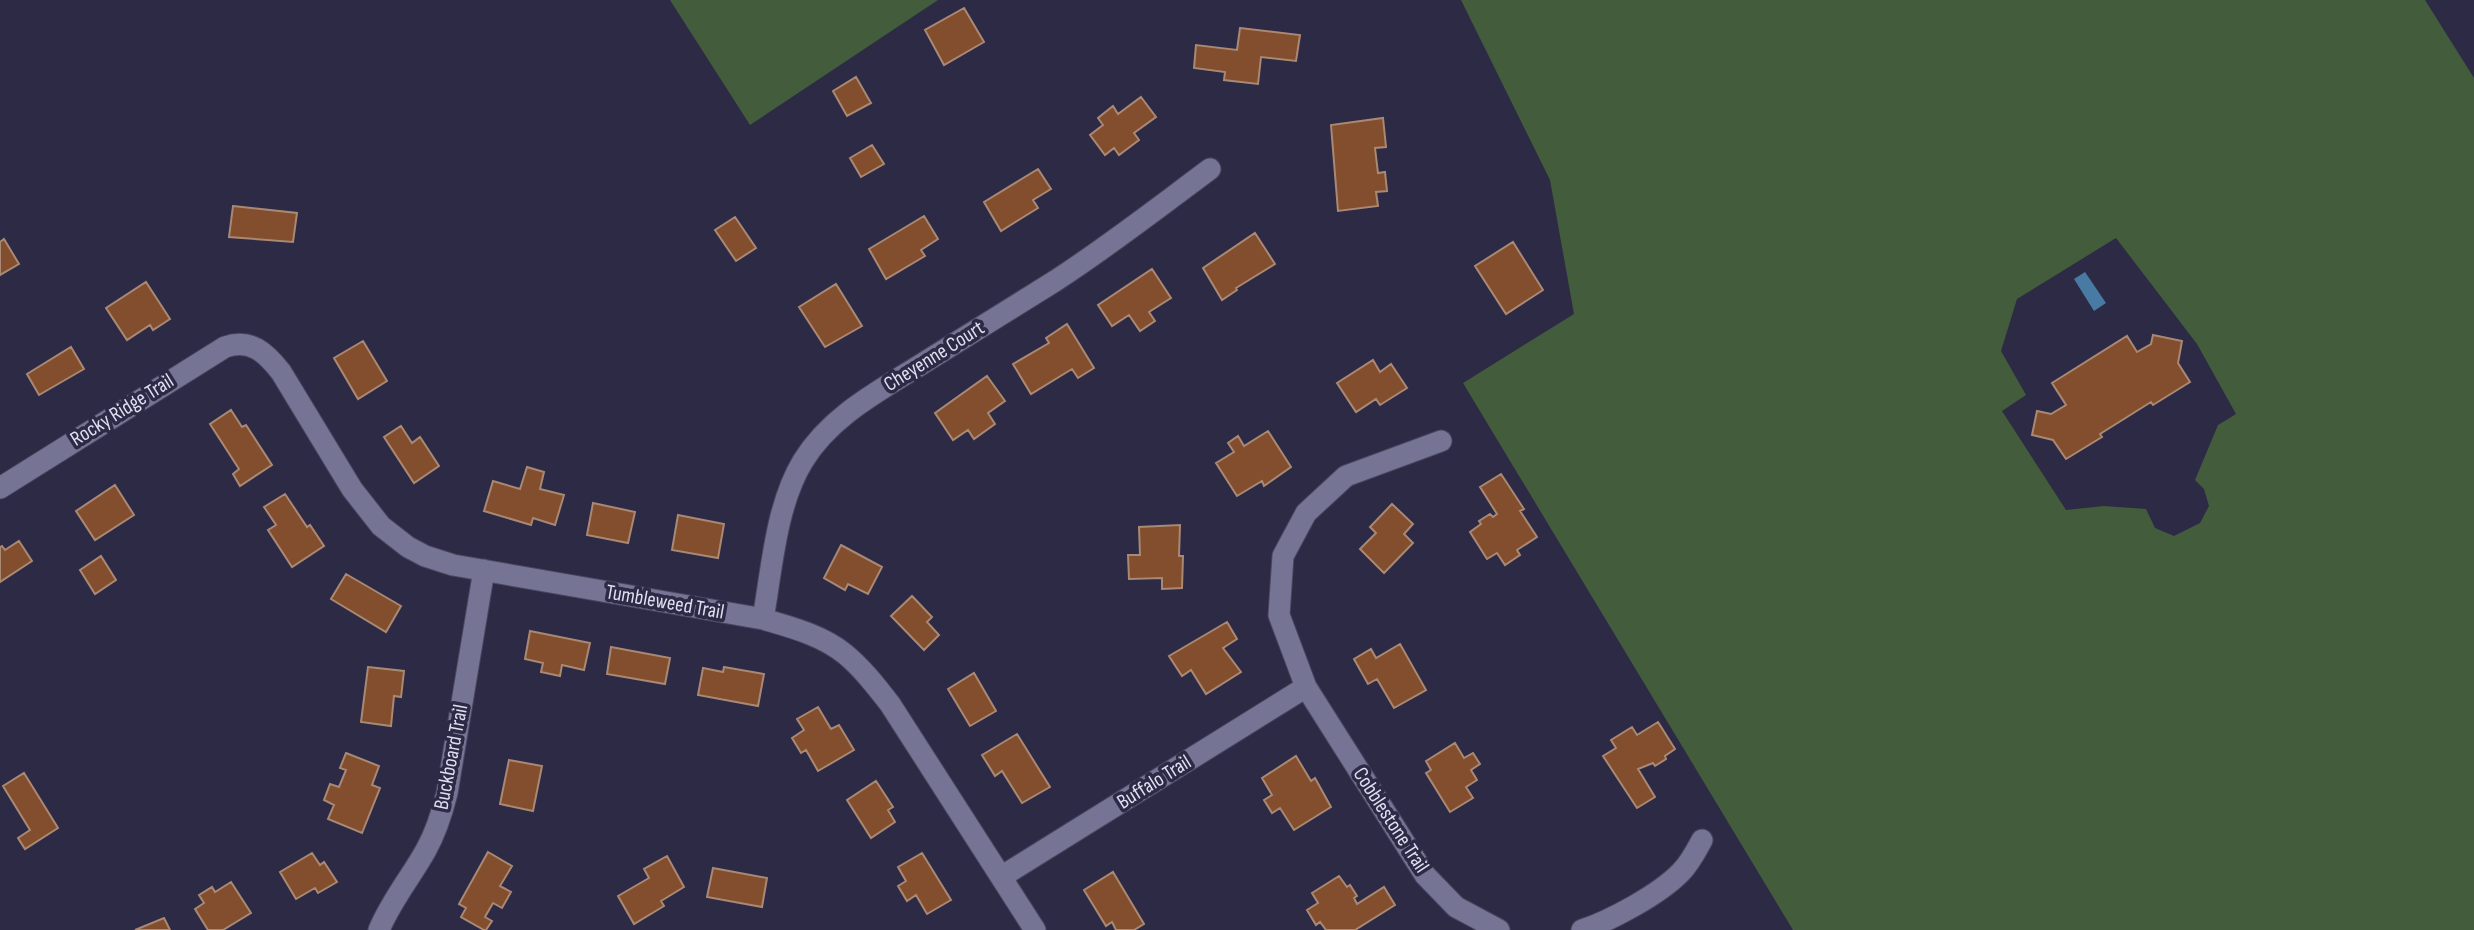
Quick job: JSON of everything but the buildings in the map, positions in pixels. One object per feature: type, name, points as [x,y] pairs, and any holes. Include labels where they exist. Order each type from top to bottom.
[{"type":"street","name":"Cheyenne Court","points":[[763,619],[789,488],[802,462],[832,424],[867,399],[1058,279],[1210,169]]},
{"type":"street","name":"Tumbleweed Trail","points":[[248,344],[259,349],[281,372],[352,488],[381,526],[425,556],[453,565],[763,619],[806,632],[842,652],[866,674],[890,704],[1034,930]]},
{"type":"street","name":"Rocky Ridge Trail","points":[[0,488],[225,346],[248,344]]},
{"type":"street","name":"Cobblestone Trail","points":[[1441,440],[1346,476],[1306,513],[1283,556],[1279,615],[1306,687],[1432,883],[1456,907],[1499,930]]},
{"type":"street","name":"Buckboard Trail","points":[[379,930],[394,900],[427,848],[440,820],[447,793],[484,570]]},
{"type":"street","name":"Buffalo Trail","points":[[1002,877],[1306,687]]},
{"type":"street","points":[[1582,930],[1618,914],[1667,884],[1686,866],[1702,840]]},
{"type":"green space","points":[[670,0],[938,0],[750,125]]},
{"type":"green space","points":[[1461,0],[2425,0],[2474,78],[2474,930],[1793,930],[1463,383],[1574,314],[1550,180]],"holes":[[[2116,238],[2197,344],[2236,414],[2218,425],[2195,480],[2204,489],[2209,506],[2200,523],[2174,536],[2155,528],[2146,509],[2104,506],[2066,510],[2002,411],[2026,395],[2001,351],[2017,299]]]},
{"type":"water","points":[[2085,272],[2106,303],[2094,311],[2074,279]]}]
